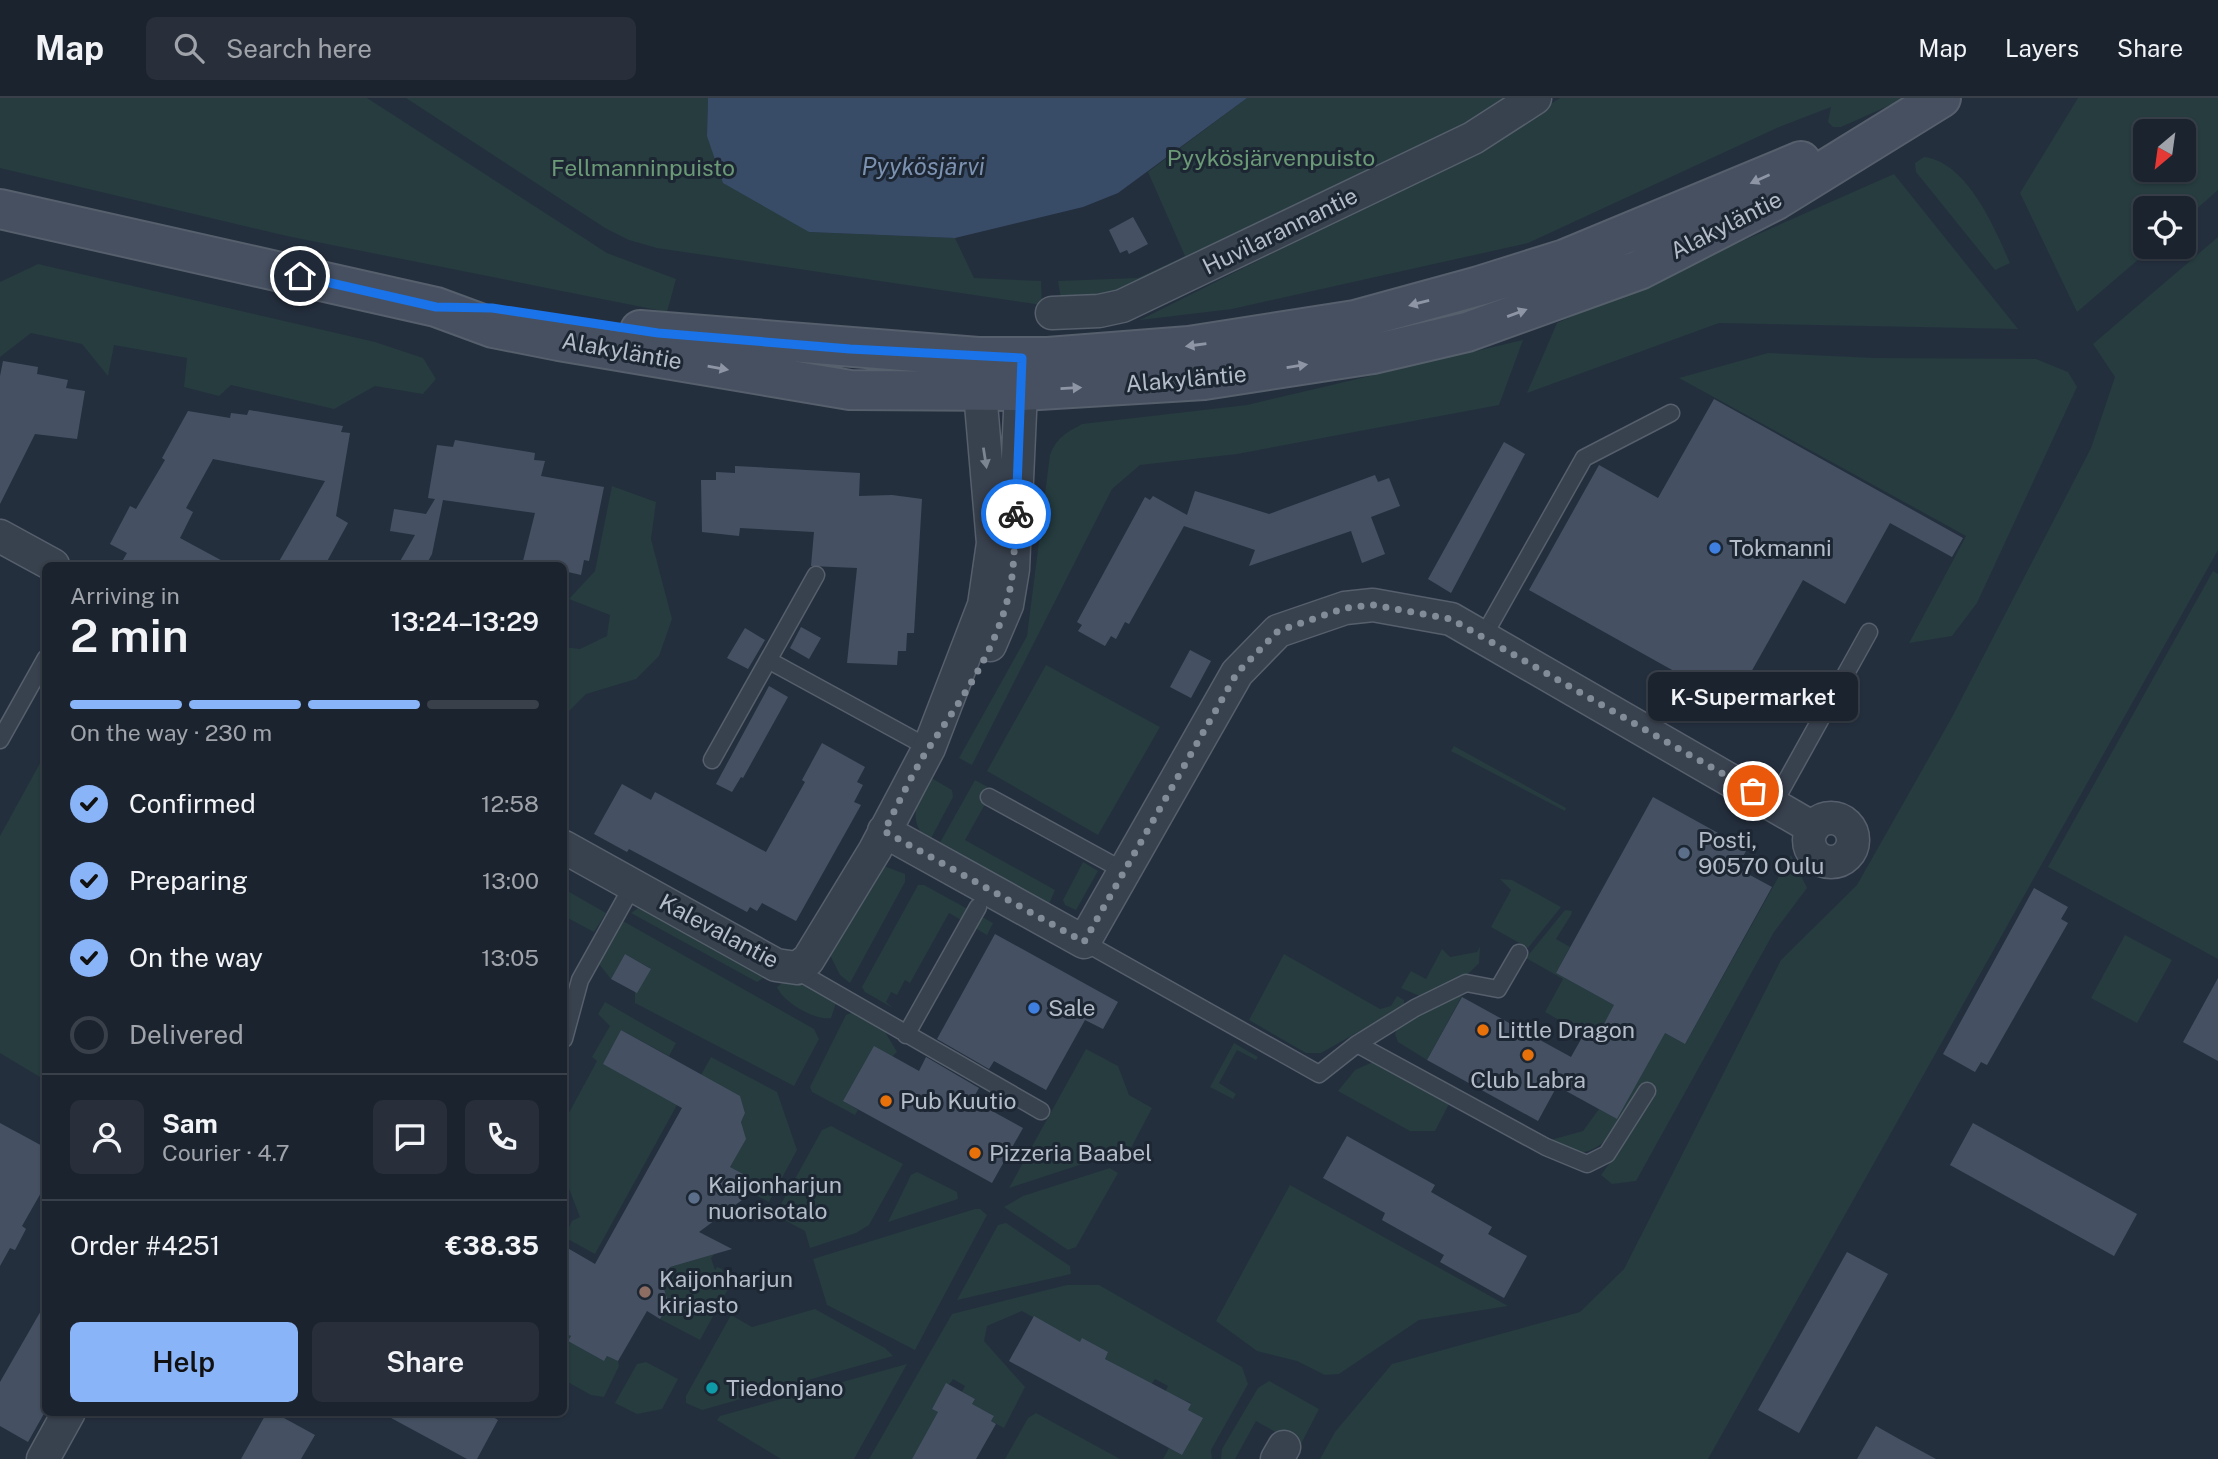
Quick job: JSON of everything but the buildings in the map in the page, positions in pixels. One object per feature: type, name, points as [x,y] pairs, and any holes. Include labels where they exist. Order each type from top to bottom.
[{"type":"main road","name":"Alakyläntie","points":[[0,209],[436,307],[493,328],[850,390],[978,374],[1204,380],[1373,354],[1467,332],[1639,270],[1776,201],[1941,98]]},
{"type":"street","name":"Huvilarannantie","points":[[1052,313],[1099,311],[1122,306],[1473,138],[1535,98]]},
{"type":"street","name":"Kalevalantie","points":[[929,748],[984,605],[993,544],[978,374]]},
{"type":"street","name":"Kalevalantie","points":[[567,849],[776,965],[797,968],[808,960],[929,748],[963,700],[1007,605],[1013,569],[1022,374]]},
{"type":"street","points":[[0,536],[48,562]]},
{"type":"street","points":[[884,831],[1084,942],[1237,673],[1278,631],[1311,617],[1373,605],[1451,619],[1774,803],[1813,828]]},
{"type":"street","points":[[43,1459],[67,1416]]},
{"type":"lane","points":[[1483,637],[1584,458],[1671,413]]},
{"type":"lane","points":[[712,761],[816,575]]},
{"type":"lane","points":[[1774,803],[1869,632]]},
{"type":"lane","points":[[768,660],[929,748]]},
{"type":"lane","points":[[0,740],[42,665]]},
{"type":"lane","points":[[989,797],[1126,872]]},
{"type":"lane","points":[[567,1028],[580,981],[633,885]]},
{"type":"lane","points":[[906,1035],[978,907]]},
{"type":"lane","points":[[1084,942],[1320,1073],[1357,1044],[1415,1008],[1465,984],[1498,989],[1519,953]]},
{"type":"lane","points":[[790,967],[1041,1111]]},
{"type":"lane","points":[[1357,1044],[1546,1147],[1587,1164],[1607,1154],[1647,1091]]},
{"type":"green space","points":[[0,98],[367,98],[607,253],[676,279],[667,312],[287,236],[0,168]]},
{"type":"green space","name":"Fellmanninpuisto","points":[[406,98],[708,98],[707,136],[809,232],[955,238],[974,278],[1041,281],[1042,305],[657,248],[629,240],[605,228]]},
{"type":"green space","name":"Pyykösjärvenpuisto","points":[[1247,98],[1517,98],[1470,129],[1120,296],[1062,305],[1058,281],[1138,278],[1185,256],[1148,172]]},
{"type":"green space","points":[[1560,98],[1906,98],[1841,127],[1833,127],[1828,122],[1831,107],[1779,127],[1528,243],[1232,309],[1140,320],[1470,154]]},
{"type":"green space","points":[[2078,98],[2218,98],[2218,190],[2196,209],[2196,196],[2133,196],[2133,259],[2139,259],[2077,312],[2020,193]]},
{"type":"green space","points":[[1924,157],[1953,171],[1966,184],[1988,215],[2010,263],[1995,270],[1916,172],[1915,163]]},
{"type":"green space","points":[[1894,174],[2018,329],[1719,323],[1527,393],[1557,323]]},
{"type":"green space","points":[[2218,237],[2218,550],[1708,1459],[1320,1459],[1335,1432],[1392,1364],[1580,1312],[1624,1269],[1781,960],[1857,885],[1951,719],[2091,448],[2115,377],[2093,344],[2192,259],[2196,259],[2196,256]]},
{"type":"green space","points":[[38,264],[375,342],[423,358],[436,379],[423,394],[375,386],[334,409],[231,385],[219,396],[184,387],[187,358],[114,345],[108,376],[82,344],[31,333],[0,357],[0,282]]},
{"type":"green space","points":[[1523,340],[1499,405],[1237,454],[1140,465],[1112,489],[972,765],[959,758],[1027,636],[1050,455],[1067,433],[1082,424],[1247,405]]},
{"type":"green space","points":[[1768,353],[1874,358],[2036,359],[2068,372],[2077,387],[1977,603],[1952,636],[1909,643],[1966,536],[1679,378]]},
{"type":"green space","points":[[612,486],[656,502],[651,539],[672,619],[659,656],[636,679],[586,694],[567,713],[567,647],[580,649],[607,636],[610,615],[569,599],[595,571]]},
{"type":"green space","points":[[2213,571],[2218,574],[2218,959],[2048,867]]},
{"type":"green space","points":[[1046,665],[1160,727],[1098,835],[987,771]]},
{"type":"green space","points":[[1454,746],[1566,808],[1565,811],[1451,751]]},
{"type":"green space","points":[[42,759],[42,1078],[0,1053],[0,836]]},
{"type":"green space","points":[[928,776],[952,790],[953,797],[929,842],[922,834],[916,818],[917,802]]},
{"type":"green space","points":[[975,780],[993,790],[965,840],[1055,890],[1047,909],[937,848]]},
{"type":"green space","points":[[1791,855],[1807,888],[1774,932],[1636,1181],[1612,1184],[1601,1175],[1630,1135],[1654,1089],[1643,1083],[1616,1129],[1597,1147],[1585,1152],[1573,1152],[1547,1141],[1583,1131],[1599,1109],[1617,1119],[1650,1059],[1595,1041],[1545,1012],[1563,979],[1526,958],[1565,910],[1572,911],[1571,915],[1556,939],[1570,947],[1556,973],[1685,1044]]},
{"type":"green space","points":[[1083,862],[1098,871],[1076,910],[1065,905],[1063,900]]},
{"type":"green space","points":[[884,866],[905,874],[905,882],[850,983],[840,975],[830,955],[875,874]]},
{"type":"green space","points":[[1500,879],[1512,880],[1561,907],[1528,948],[1491,927],[1511,890]]},
{"type":"green space","points":[[918,885],[924,885],[993,923],[987,935],[949,913],[910,983],[905,980],[897,995],[891,992],[886,1002],[893,1008],[865,992],[862,987]]},
{"type":"green space","points":[[567,891],[606,913],[594,932],[567,918]]},
{"type":"green space","points":[[641,906],[768,975],[757,982],[631,913]]},
{"type":"green space","points":[[623,921],[814,1029],[819,1039],[794,1086],[635,1003],[635,992],[650,968],[625,954],[611,979],[599,964]]},
{"type":"green space","points":[[2125,935],[2172,960],[2137,1023],[2091,998]]},
{"type":"green space","points":[[1480,947],[1479,963],[1467,975],[1422,997],[1401,988],[1411,971],[1426,979],[1442,949],[1450,957],[1477,952]]},
{"type":"green space","points":[[1284,954],[1380,1009],[1391,1006],[1397,996],[1404,1000],[1404,1006],[1321,1053],[1306,1053],[1249,1020]]},
{"type":"green space","points":[[785,981],[803,983],[836,1003],[831,1018],[817,1017],[786,999],[777,987]]},
{"type":"green space","points":[[1459,995],[1462,996],[1427,1060],[1398,1042],[1395,1034],[1398,1026]]},
{"type":"green space","points":[[605,1002],[676,1043],[669,1056],[621,1030],[604,1064],[677,1105],[595,1254],[567,1239],[572,1221],[580,1217],[567,1184],[567,1116],[597,1061],[592,1057],[610,1026],[598,1014]]},
{"type":"green space","points":[[854,1012],[884,1030],[897,1052],[844,1101],[858,1110],[855,1115],[812,1092],[810,1087],[846,1015]]},
{"type":"green space","points":[[1234,1043],[1258,1057],[1256,1060],[1237,1050],[1219,1083],[1236,1094],[1233,1099],[1210,1087]]},
{"type":"green space","points":[[1086,1049],[1118,1066],[1129,1095],[1152,1108],[1131,1148],[1009,1188]]},
{"type":"green space","points":[[711,1057],[777,1092],[797,1150],[769,1202],[748,1191],[749,1188],[740,1183],[744,1175],[730,1167],[745,1139],[741,1122],[745,1113],[740,1097],[701,1075]]},
{"type":"green space","points":[[1373,1062],[1450,1102],[1435,1131],[1410,1131],[1338,1091],[1355,1070]]},
{"type":"green space","points":[[831,1126],[903,1164],[869,1225],[856,1233],[810,1248],[805,1231],[775,1215],[822,1130]]},
{"type":"green space","points":[[1110,1168],[1118,1173],[1076,1247],[1068,1250],[1004,1207],[1023,1196]]},
{"type":"green space","points":[[917,1172],[957,1192],[958,1199],[888,1222],[911,1175]]},
{"type":"green space","points":[[1290,1185],[1508,1306],[1419,1320],[1339,1374],[1325,1375],[1297,1361],[1257,1351],[1216,1321]]},
{"type":"green space","points":[[980,1209],[987,1215],[915,1350],[827,1305],[813,1259]]},
{"type":"green space","points":[[1006,1223],[1070,1266],[1071,1274],[957,1300],[998,1225]]},
{"type":"green space","points":[[714,1254],[711,1258],[715,1270],[717,1267],[722,1269],[728,1289],[700,1340],[660,1319],[669,1304],[662,1283],[670,1267]]},
{"type":"green space","points":[[1067,1285],[1099,1285],[1242,1367],[1248,1384],[1211,1450],[1212,1459],[1163,1459],[1169,1448],[1182,1455],[1202,1418],[1188,1410],[1191,1403],[1165,1392],[1168,1386],[1155,1379],[1151,1385],[1022,1311],[987,1326],[984,1341],[1025,1387],[1004,1428],[991,1421],[994,1416],[983,1410],[969,1409],[975,1399],[962,1392],[965,1386],[953,1379],[949,1385],[946,1384],[932,1409],[943,1415],[933,1422],[912,1459],[869,1459],[952,1314]]},
{"type":"green space","points":[[815,1309],[885,1348],[893,1356],[702,1410],[686,1403],[686,1396],[731,1315],[752,1327]]},
{"type":"green space","points":[[567,1334],[571,1336],[569,1341],[604,1361],[607,1356],[618,1361],[619,1366],[604,1397],[591,1395],[567,1382]]},
{"type":"green space","points":[[646,1362],[678,1379],[662,1409],[637,1414],[615,1403],[637,1364]]},
{"type":"green space","points":[[907,1364],[854,1459],[781,1459],[717,1420],[720,1416]]},
{"type":"green space","points":[[1269,1381],[1319,1409],[1300,1446],[1256,1421],[1235,1459],[1221,1459],[1222,1449],[1258,1388]]},
{"type":"green space","points":[[1036,1413],[1120,1459],[1005,1459],[1028,1418]]},
{"type":"water","name":"Pyykösjärvi","points":[[708,98],[1247,98],[1118,193],[1083,207],[955,238],[809,232],[723,183],[707,136]]},
{"type":"way so far","points":[[1016,514],[1013,569],[1007,605],[988,651],[963,700],[929,748],[884,831],[1084,942],[1237,673],[1278,631],[1311,617],[1345,608],[1373,605],[1405,608],[1451,619],[1753,791]]},
{"type":"place","name":"Tokmanni","points":[[1715,548]]},
{"type":"place","name":"K-Supermarket","points":[[1753,791]]},
{"type":"place","name":"Posti, 90570 Oulu","points":[[1684,853]]},
{"type":"place","name":"Sale","points":[[1034,1008]]},
{"type":"place","name":"Little Dragon","points":[[1483,1030]]},
{"type":"place","name":"Club Labra","points":[[1528,1055]]},
{"type":"place","name":"Pub Kuutio","points":[[886,1101]]},
{"type":"place","name":"Pizzeria Baabel","points":[[975,1153]]},
{"type":"place","name":"Kaijonharjun nuorisotalo","points":[[694,1198]]},
{"type":"place","name":"Kaijonharjun kirjasto","points":[[645,1292]]},
{"type":"place","name":"Tiedonjano","points":[[712,1388]]},
{"type":"route","points":[[300,276],[436,307],[492,308],[658,333],[978,358],[1022,358],[1016,514]]}]
